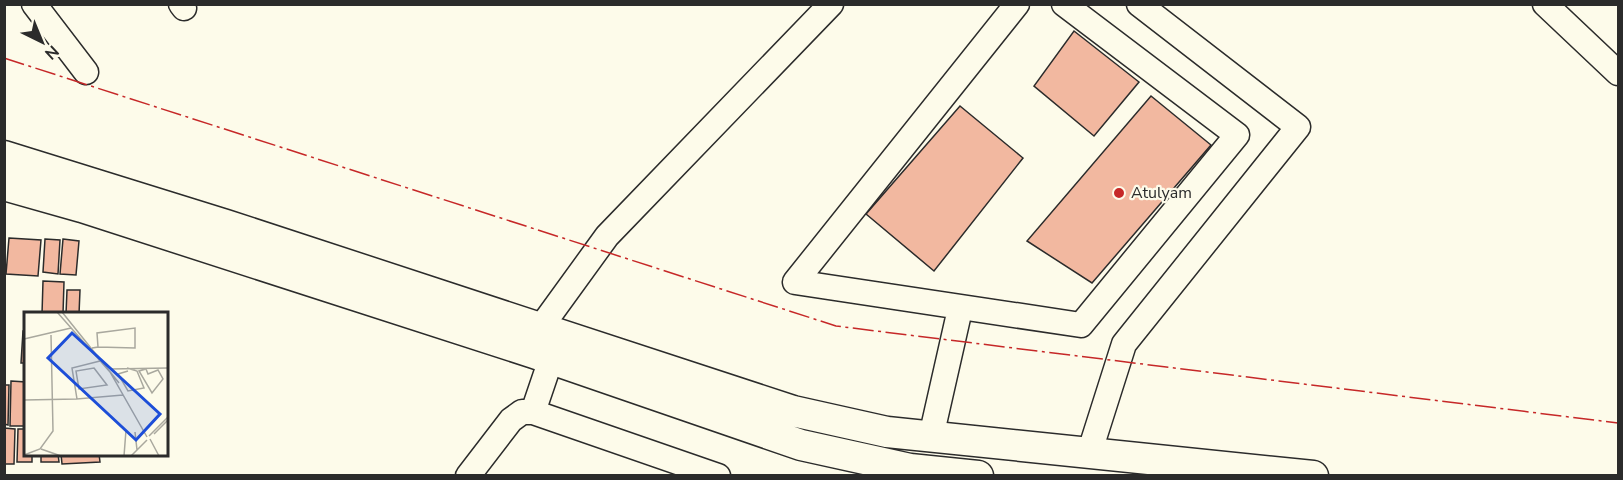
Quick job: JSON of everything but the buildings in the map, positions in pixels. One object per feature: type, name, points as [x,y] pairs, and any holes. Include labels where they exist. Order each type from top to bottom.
[{"type":"street","points":[[34,4],[86,72]]},
{"type":"street","points":[[541,327],[607,236],[831,4]]},
{"type":"street","points":[[1017,4],[795,282],[960,309],[1081,325],[1237,135],[1064,4]]},
{"type":"street","points":[[1089,454],[1124,344],[1299,127],[1139,4]]},
{"type":"street","points":[[1545,4],[1618,73]]},
{"type":"street","points":[[4,156],[106,186],[793,411],[887,432],[1312,476]]},
{"type":"street","points":[[4,185],[82,207],[551,359],[801,445],[907,472],[978,476]]},
{"type":"street","points":[[932,437],[960,309]]},
{"type":"street","points":[[533,412],[551,359]]},
{"type":"street","points":[[468,476],[511,420],[522,412],[533,412],[718,476]]},
{"type":"power","points":[[4,58],[836,326],[1618,423]]},
{"type":"place","name":"Atulyam","points":[[1119,193]]}]
